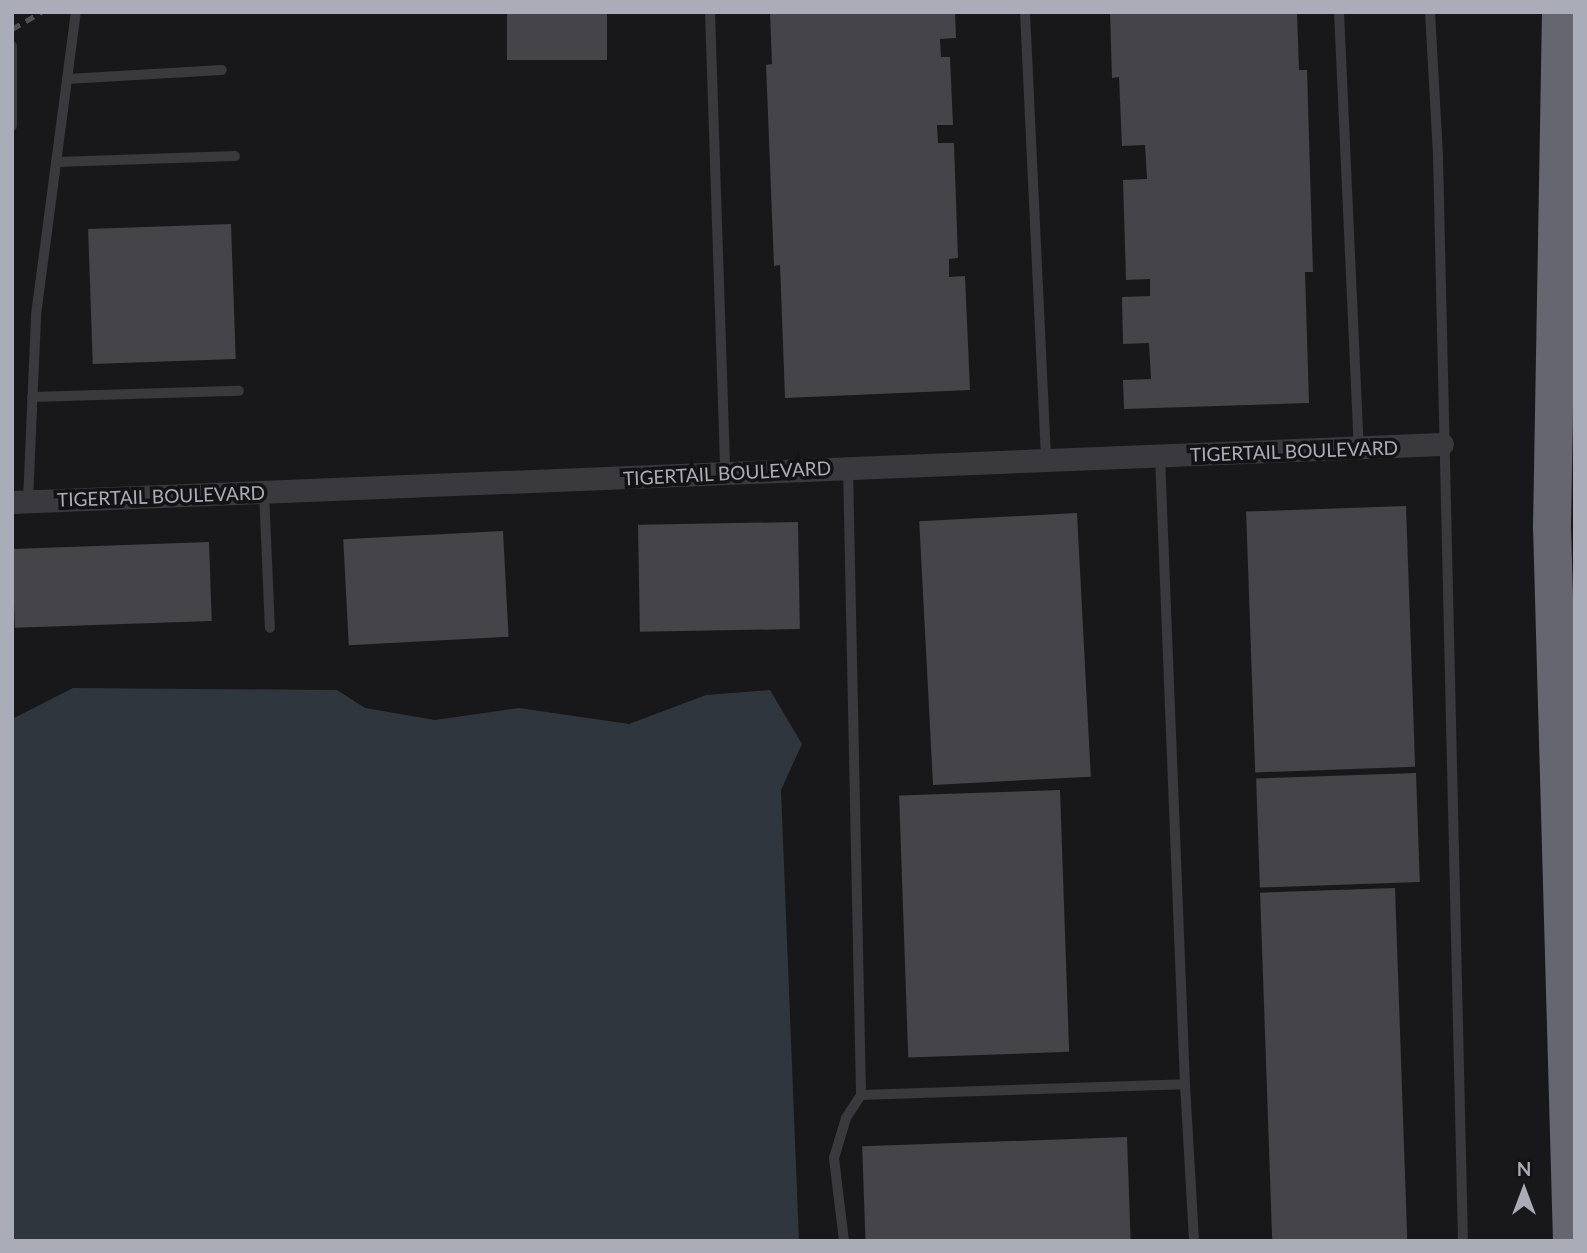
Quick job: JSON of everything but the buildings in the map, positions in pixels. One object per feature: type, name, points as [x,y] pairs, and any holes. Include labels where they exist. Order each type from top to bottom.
[{"type":"highway","points":[[1561,12],[1552,526],[1572,1241]]},
{"type":"street","name":"TIGERTAIL BOULEVARD","points":[[20,501],[1442,444]]},
{"type":"lane","points":[[20,501],[32,397],[36,315],[76,12]]},
{"type":"lane","points":[[710,12],[725,474]]},
{"type":"lane","points":[[1025,12],[1046,459]]},
{"type":"lane","points":[[1339,12],[1359,449]]},
{"type":"lane","points":[[1430,12],[1438,157],[1442,444],[1464,1241]]},
{"type":"lane","points":[[12,46],[12,126]]},
{"type":"lane","points":[[67,79],[222,70]]},
{"type":"lane","points":[[56,162],[235,156]]},
{"type":"lane","points":[[32,397],[239,391]]},
{"type":"lane","points":[[1160,457],[1185,1084],[1194,1241]]},
{"type":"lane","points":[[844,1241],[834,1158],[846,1118],[861,1095],[848,467]]},
{"type":"lane","points":[[264,492],[270,628]]},
{"type":"lane","points":[[861,1095],[1185,1084]]},
{"type":"shaded area","points":[[73,688],[337,690],[365,708],[435,720],[519,708],[629,724],[706,695],[770,690],[802,744],[781,790],[799,1241],[12,1241],[12,719]]},
{"type":"railway","points":[[12,29],[42,12]]}]
